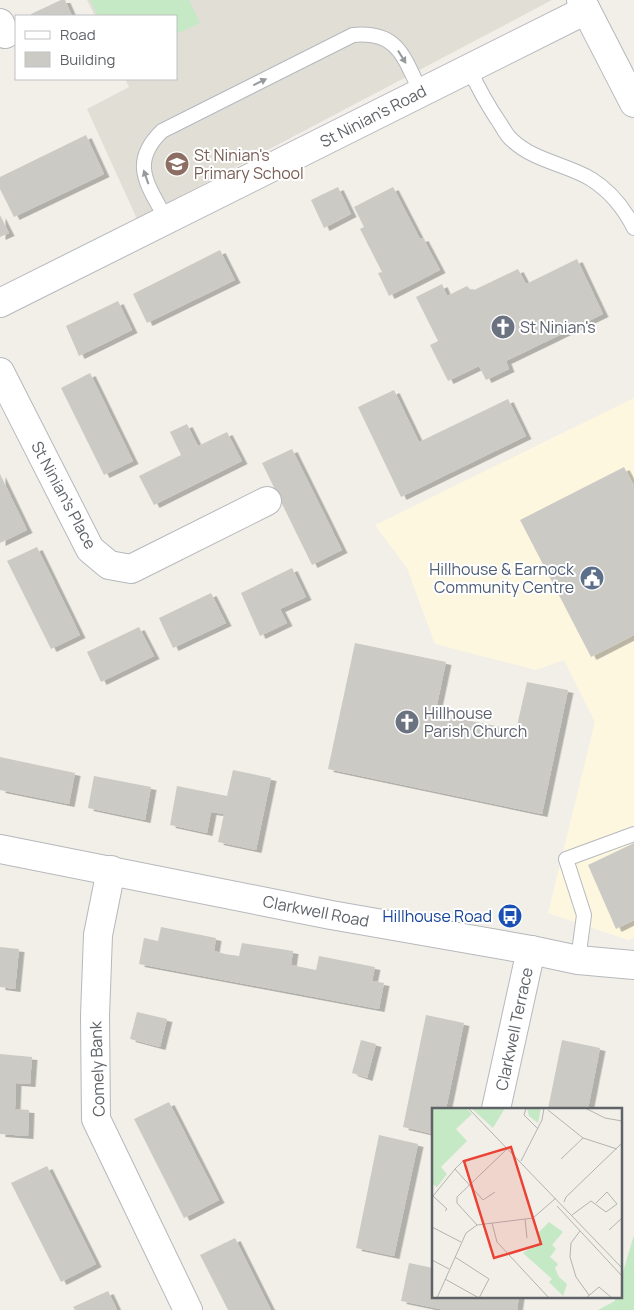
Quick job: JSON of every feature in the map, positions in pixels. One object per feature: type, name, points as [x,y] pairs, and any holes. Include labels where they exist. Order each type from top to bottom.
[{"type":"street","name":"St Ninian's Road","points":[[0,303],[167,221],[421,92],[584,5]]},
{"type":"street","points":[[584,5],[634,103]]},
{"type":"street","name":"St Ninian's Place","points":[[0,372],[90,549],[109,565],[131,569],[267,501]]},
{"type":"street","name":"Clarkwell Road","points":[[0,849],[332,915],[578,960],[634,966]]},
{"type":"street","name":"Comely Bank","points":[[111,870],[98,935],[94,1016],[96,1119],[188,1310]]},
{"type":"street","name":"Clarkwell Terrace","points":[[496,1108],[531,950]]},
{"type":"lane","points":[[167,221],[143,171],[146,149],[152,140],[170,126],[353,35],[369,34],[381,36],[394,44],[421,92]]},
{"type":"lane","points":[[468,68],[486,104],[511,140],[528,152],[546,161],[591,179],[614,198],[628,216],[634,228]]},
{"type":"lane","points":[[578,960],[584,915],[566,859],[634,834]]},
{"type":"shaded area","name":"St Ninian's Primary School","points":[[87,0],[552,0],[137,219],[87,109],[129,87],[126,80],[178,80],[178,15],[94,15]]},
{"type":"shaded area","points":[[634,398],[634,937],[628,940],[548,913],[595,722],[564,660],[536,670],[435,644],[407,568],[375,525]]},
{"type":"green space","points":[[90,0],[189,0],[200,23],[178,33],[178,15],[98,15]]},
{"type":"green space","points":[[634,1235],[634,1310],[598,1310],[615,1301],[616,1298],[622,1298],[622,1275]]},
{"type":"building","points":[[61,0],[65,0],[72,15],[32,15]]},
{"type":"building","points":[[86,135],[104,174],[14,217],[0,189],[0,177]]},
{"type":"building","points":[[338,187],[351,214],[324,228],[311,200]]},
{"type":"building","points":[[393,187],[420,239],[423,238],[440,270],[389,296],[378,273],[382,272],[360,229],[364,227],[354,207]]},
{"type":"building","points":[[0,215],[9,233],[0,237]]},
{"type":"building","points":[[220,250],[235,280],[147,323],[133,294]]},
{"type":"building","name":"St Ninian's","points":[[577,259],[603,314],[506,361],[509,369],[486,380],[479,366],[448,381],[430,345],[438,341],[416,297],[442,284],[447,296],[467,286],[472,291],[518,269],[526,284]]},
{"type":"building","points":[[118,301],[132,330],[79,356],[66,326]]},
{"type":"building","points":[[90,373],[133,461],[104,475],[61,388]]},
{"type":"building","points":[[394,390],[419,442],[508,399],[526,436],[401,497],[358,407]]},
{"type":"building","points":[[187,424],[198,446],[227,432],[242,461],[154,505],[139,476],[181,455],[170,432]]},
{"type":"building","points":[[292,449],[342,550],[312,565],[262,463]]},
{"type":"building","name":"Hillhouse & Earnock Community Centre","points":[[624,467],[634,486],[634,635],[591,657],[520,520]]},
{"type":"building","points":[[0,474],[27,530],[0,543]]},
{"type":"building","points":[[37,547],[80,635],[51,649],[7,561]]},
{"type":"building","points":[[292,568],[306,597],[280,609],[287,623],[260,636],[241,593]]},
{"type":"building","points":[[211,593],[226,623],[173,648],[159,618]]},
{"type":"building","points":[[139,627],[154,656],[101,682],[87,652]]},
{"type":"building","name":"Hillhouse Parish Church","points":[[355,643],[446,662],[435,714],[516,730],[527,682],[568,690],[542,814],[328,769]]},
{"type":"building","points":[[0,757],[75,773],[69,804],[0,790]]},
{"type":"building","points":[[233,770],[271,778],[256,850],[218,842],[224,814],[211,812],[207,833],[170,825],[177,786],[227,796]]},
{"type":"building","points":[[94,776],[151,787],[145,820],[88,808]]},
{"type":"building","points":[[634,843],[634,920],[616,929],[588,865]]},
{"type":"building","points":[[161,927],[216,938],[214,951],[225,954],[239,956],[242,943],[293,951],[291,965],[316,970],[319,956],[375,967],[372,981],[384,983],[379,1009],[139,964],[144,938],[158,941]]},
{"type":"building","points":[[0,947],[19,949],[15,989],[0,987]]},
{"type":"building","points":[[137,1012],[167,1019],[160,1047],[130,1039]]},
{"type":"building","points":[[426,1015],[464,1023],[446,1108],[432,1108],[432,1134],[403,1127]]},
{"type":"building","points":[[361,1040],[376,1044],[367,1078],[352,1073]]},
{"type":"building","points":[[562,1040],[600,1048],[588,1108],[548,1108]]},
{"type":"building","points":[[0,1054],[32,1057],[30,1084],[16,1083],[15,1109],[29,1110],[28,1136],[0,1134]]},
{"type":"building","points":[[169,1102],[219,1200],[184,1218],[134,1119]]},
{"type":"building","points":[[379,1135],[418,1144],[394,1256],[356,1248]]},
{"type":"building","points":[[47,1166],[96,1264],[61,1282],[11,1183]]},
{"type":"building","points":[[235,1238],[271,1310],[228,1310],[200,1255]]},
{"type":"building","points":[[409,1263],[432,1268],[432,1298],[519,1298],[517,1310],[445,1310],[401,1301]]},
{"type":"building","points":[[108,1291],[117,1310],[75,1310],[73,1307]]},
{"type":"place","name":"St Ninian's Primary School","points":[[177,164]]},
{"type":"place","name":"St Ninian's","points":[[503,327]]},
{"type":"place","name":"Hillhouse & Earnock Community Centre","points":[[592,578]]},
{"type":"place","name":"Hillhouse Parish Church","points":[[407,722]]},
{"type":"place","name":"Hillhouse Road","points":[[510,916]]}]
